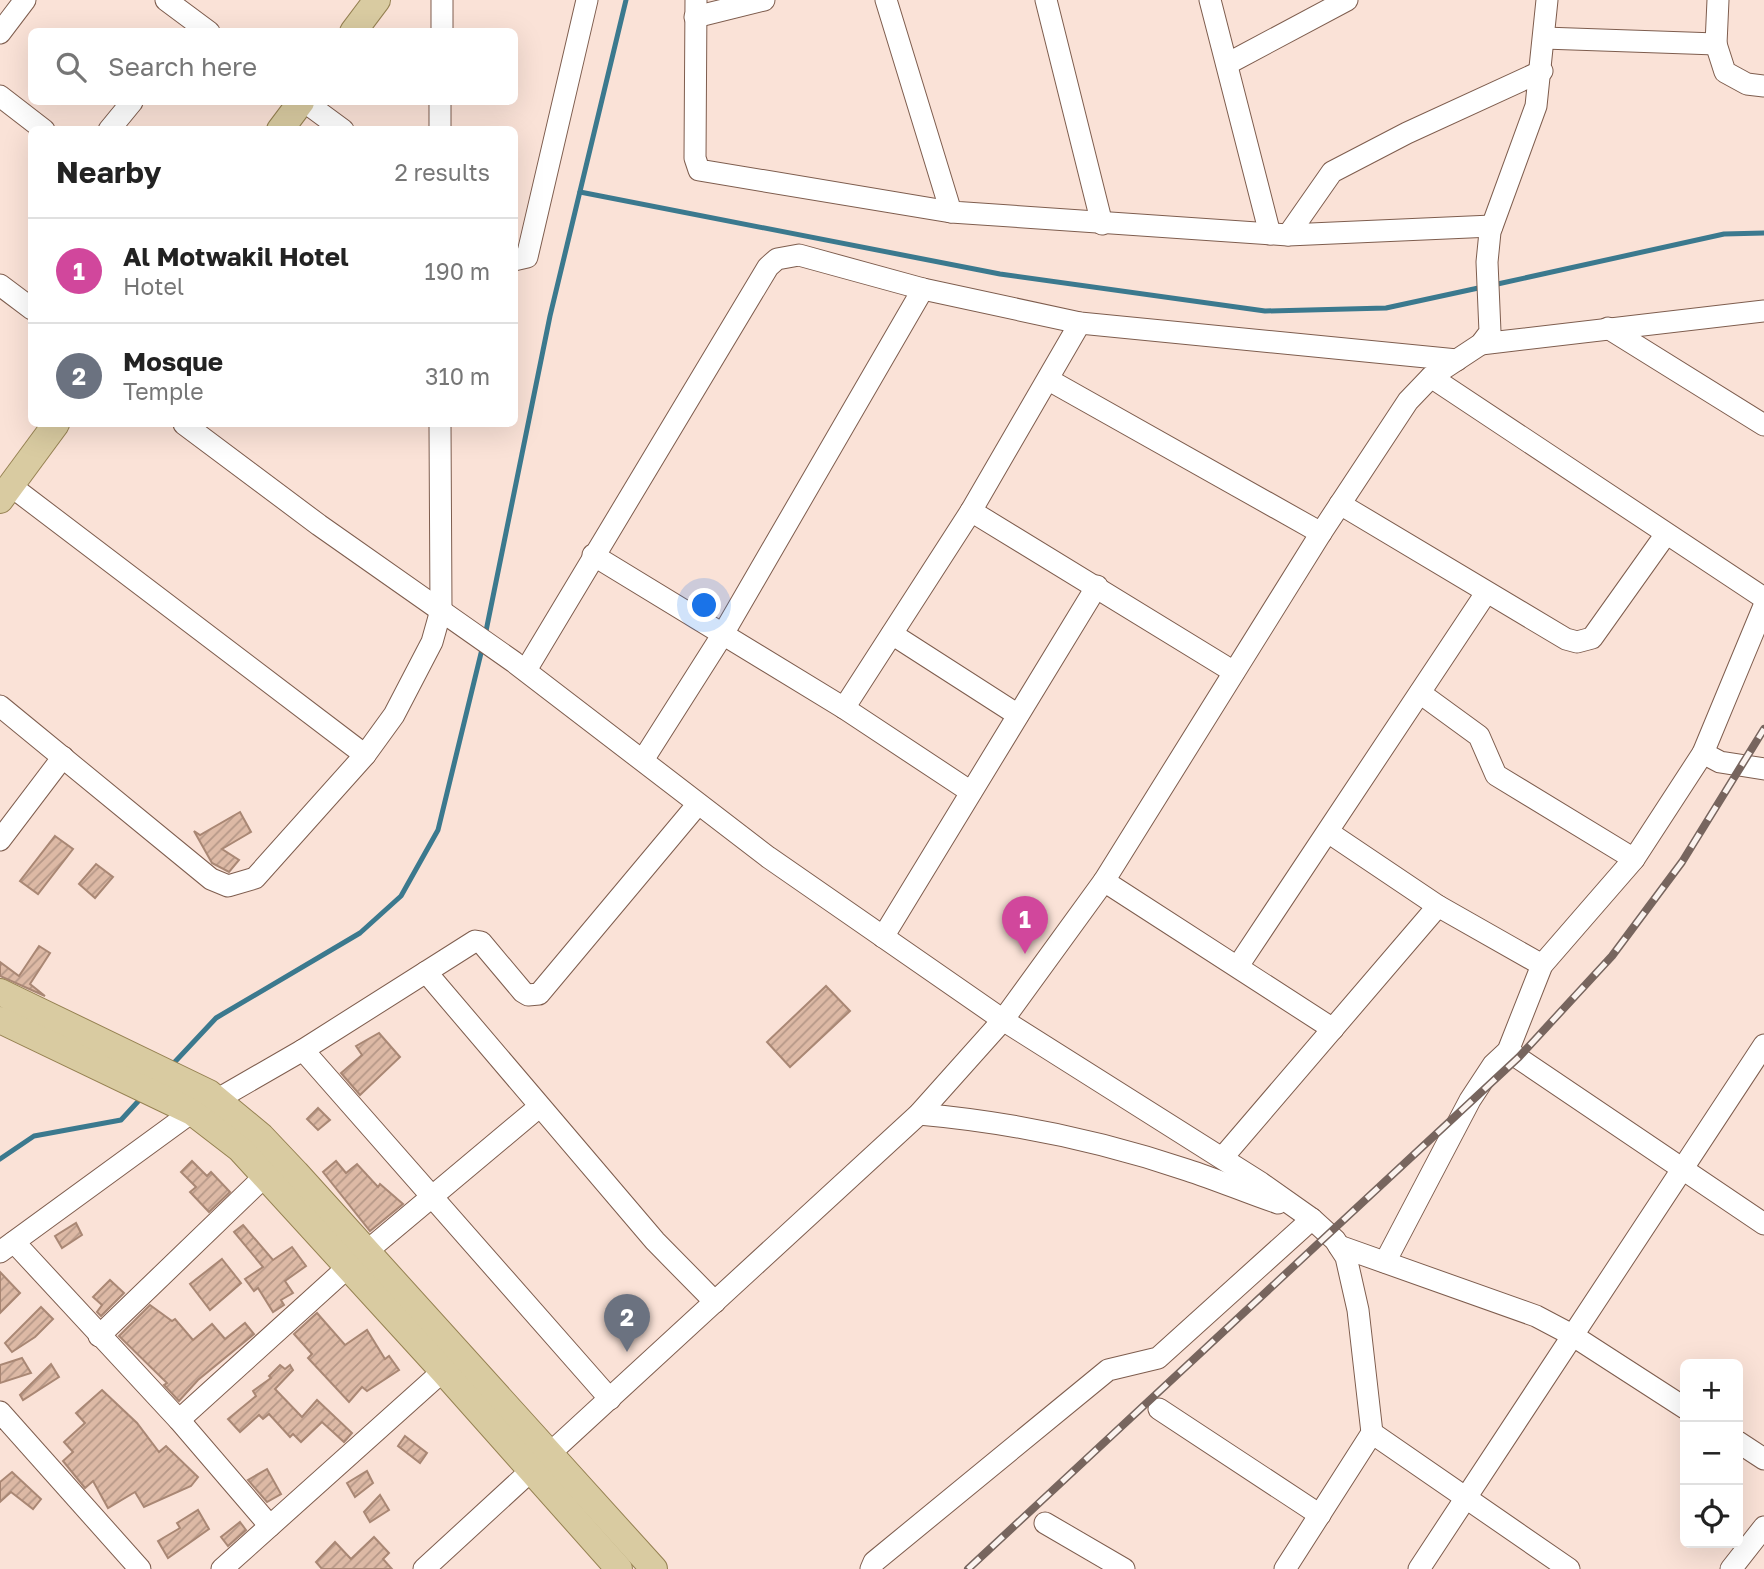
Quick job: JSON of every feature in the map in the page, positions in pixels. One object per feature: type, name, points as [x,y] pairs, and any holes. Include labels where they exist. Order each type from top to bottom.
[{"type":"main road","points":[[357,28],[377,0]]},
{"type":"main road","points":[[283,126],[301,105]]},
{"type":"main road","points":[[5,493],[54,427]]},
{"type":"main road","points":[[0,992],[193,1084],[218,1099],[261,1136],[443,1371],[654,1569]]},
{"type":"main road","points":[[0,1020],[192,1112],[223,1134],[466,1364],[619,1569]]},
{"type":"street","points":[[0,33],[25,0]]},
{"type":"street","points":[[166,0],[204,28]]},
{"type":"street","points":[[442,0],[442,28]]},
{"type":"street","points":[[518,260],[523,260],[528,253],[587,0]]},
{"type":"street","points":[[764,0],[695,9],[695,158],[699,170],[951,212],[1102,224],[1279,234],[1492,226]]},
{"type":"street","points":[[886,0],[951,212]]},
{"type":"street","points":[[1046,0],[1102,224]]},
{"type":"street","points":[[1210,0],[1279,234]]},
{"type":"street","points":[[1227,64],[1347,0]]},
{"type":"street","points":[[424,1569],[919,1114],[1003,1020],[1104,881],[1321,533],[1408,401],[1432,377],[1481,344],[1490,332],[1487,262],[1492,226],[1531,122],[1542,71],[1548,0]]},
{"type":"street","points":[[1718,0],[1716,44],[1721,68],[1730,77],[1747,84],[1764,86]]},
{"type":"street","points":[[1544,38],[1716,44]]},
{"type":"street","points":[[1279,234],[1332,172],[1407,133],[1542,71]]},
{"type":"street","points":[[0,96],[39,126]]},
{"type":"street","points":[[112,126],[130,105]]},
{"type":"street","points":[[307,105],[337,126]]},
{"type":"street","points":[[440,105],[440,126]]},
{"type":"street","points":[[520,666],[593,555],[768,267],[777,259],[799,255],[923,289],[1080,323],[1457,360]]},
{"type":"street","points":[[0,285],[28,306]]},
{"type":"street","points":[[643,760],[723,634],[923,289]]},
{"type":"street","points":[[1481,344],[1764,311]]},
{"type":"street","points":[[844,708],[971,511],[1080,323]]},
{"type":"street","points":[[1608,328],[1764,425]]},
{"type":"street","points":[[1432,377],[1764,598]]},
{"type":"street","points":[[1049,380],[1321,533]]},
{"type":"street","points":[[188,427],[319,525],[520,666],[698,804],[883,937],[1003,1020],[1223,1157],[1303,1213],[1339,1246],[1346,1257],[1358,1310],[1372,1433],[1284,1569]]},
{"type":"street","points":[[0,706],[212,879],[228,886],[255,878],[365,755],[394,715],[449,615],[438,427]]},
{"type":"street","points":[[5,493],[365,755]]},
{"type":"street","points":[[1340,504],[1566,639],[1585,641],[1592,638],[1666,534]]},
{"type":"street","points":[[971,511],[1234,672]]},
{"type":"street","points":[[593,555],[844,708],[971,792]]},
{"type":"street","points":[[883,937],[1097,586]]},
{"type":"street","points":[[1238,966],[1486,593]]},
{"type":"street","points":[[1385,1262],[1470,1100],[1493,1066],[1508,1051],[1542,965],[1634,859],[1703,753],[1764,606]]},
{"type":"street","points":[[892,634],[1018,715]]},
{"type":"street","points":[[1420,693],[1479,736],[1496,775],[1634,859]]},
{"type":"street","points":[[1703,753],[1720,762],[1764,769]]},
{"type":"street","points":[[0,840],[63,758]]},
{"type":"street","points":[[218,1099],[303,1050],[477,941],[523,992],[528,995],[539,994],[698,804]]},
{"type":"street","points":[[1328,832],[1438,906],[1542,965]]},
{"type":"street","points":[[1104,881],[1333,1029]]},
{"type":"street","points":[[1223,1157],[1438,906]]},
{"type":"street","points":[[426,972],[655,1241],[715,1302]]},
{"type":"street","points":[[1419,1569],[1681,1167],[1764,1045]]},
{"type":"street","points":[[303,1050],[610,1399]]},
{"type":"street","points":[[1508,1051],[1764,1224]]},
{"type":"street","points":[[178,1420],[357,1259],[539,1107]]},
{"type":"street","points":[[192,1112],[7,1247],[99,1336],[178,1420],[270,1526]]},
{"type":"street","points":[[919,1114],[1030,1129],[1126,1152],[1187,1169],[1303,1213]]},
{"type":"street","points":[[99,1336],[266,1175]]},
{"type":"street","points":[[871,1569],[874,1562],[1108,1370],[1158,1358],[1303,1213]]},
{"type":"street","points":[[1339,1246],[1515,1308],[1572,1335],[1680,1405]]},
{"type":"street","points":[[222,1569],[443,1371]]},
{"type":"street","points":[[1159,1409],[1320,1515]]},
{"type":"street","points":[[0,1412],[140,1569]]},
{"type":"street","points":[[1372,1433],[1569,1569]]},
{"type":"street","points":[[1743,1445],[1764,1459]]},
{"type":"street","points":[[1045,1523],[1124,1569]]},
{"type":"street","points":[[1731,1569],[1764,1527]]},
{"type":"building","points":[[240,812],[251,832],[222,849],[239,860],[229,872],[212,863],[194,831],[200,835]]},
{"type":"building","points":[[55,836],[73,849],[38,894],[20,881]]},
{"type":"building","points":[[96,864],[113,877],[95,898],[79,884]]},
{"type":"building","points":[[39,946],[50,953],[30,984],[45,996],[0,976],[0,962],[19,976]]},
{"type":"building","points":[[826,986],[850,1011],[790,1067],[767,1042]]},
{"type":"building","points":[[379,1033],[400,1057],[360,1095],[341,1073],[362,1055],[356,1046]]},
{"type":"building","points":[[318,1108],[330,1120],[318,1130],[307,1119]]},
{"type":"building","points":[[192,1161],[207,1176],[211,1172],[230,1192],[209,1212],[190,1192],[196,1187],[181,1172]]},
{"type":"building","points":[[336,1161],[346,1173],[357,1164],[378,1187],[380,1184],[403,1204],[370,1231],[323,1172]]},
{"type":"building","points":[[76,1223],[82,1235],[62,1248],[55,1236]]},
{"type":"building","points":[[243,1225],[273,1260],[292,1247],[306,1266],[285,1281],[293,1293],[281,1300],[284,1305],[273,1312],[258,1288],[254,1291],[245,1279],[263,1267],[234,1232]]},
{"type":"building","points":[[222,1259],[241,1283],[210,1310],[190,1284]]},
{"type":"building","points":[[0,1272],[20,1293],[0,1313]]},
{"type":"building","points":[[110,1280],[124,1293],[101,1316],[97,1312],[102,1305],[93,1297]]},
{"type":"building","points":[[150,1305],[172,1321],[175,1319],[193,1340],[212,1324],[225,1339],[245,1323],[254,1334],[198,1380],[179,1401],[164,1385],[167,1383],[119,1336]]},
{"type":"building","points":[[41,1307],[53,1319],[35,1337],[12,1352],[5,1343]]},
{"type":"building","points":[[317,1313],[345,1345],[367,1330],[385,1359],[389,1356],[399,1370],[367,1391],[362,1387],[349,1402],[308,1358],[312,1354],[294,1334]]},
{"type":"building","points":[[22,1358],[31,1373],[0,1383],[0,1365]]},
{"type":"building","points":[[51,1364],[59,1377],[23,1400],[20,1395]]},
{"type":"building","points":[[280,1365],[285,1369],[290,1365],[293,1370],[275,1389],[302,1417],[317,1400],[352,1433],[344,1442],[322,1422],[301,1442],[293,1434],[290,1437],[269,1414],[263,1419],[259,1415],[240,1432],[228,1419],[256,1396],[253,1391],[271,1378],[269,1376]]},
{"type":"building","points":[[102,1390],[137,1423],[159,1452],[166,1446],[198,1477],[191,1486],[144,1507],[135,1492],[108,1508],[93,1481],[85,1488],[63,1461],[73,1452],[64,1442],[85,1423],[76,1413]]},
{"type":"building","points":[[405,1436],[427,1453],[420,1463],[398,1446]]},
{"type":"building","points":[[267,1469],[281,1494],[267,1502],[248,1480]]},
{"type":"building","points":[[367,1471],[373,1483],[355,1497],[347,1483]]},
{"type":"building","points":[[12,1472],[41,1499],[33,1509],[11,1492],[0,1502],[0,1482]]},
{"type":"building","points":[[380,1495],[389,1510],[370,1522],[364,1512]]},
{"type":"building","points":[[198,1510],[209,1529],[168,1558],[158,1541],[180,1528],[177,1523]]},
{"type":"building","points":[[240,1522],[246,1530],[228,1546],[221,1537]]},
{"type":"building","points":[[374,1537],[389,1553],[383,1559],[392,1569],[322,1569],[316,1562],[335,1542],[351,1559]]},
{"type":"waterway","points":[[485,636],[550,316],[626,0]]},
{"type":"waterway","points":[[580,192],[1000,274],[1265,311],[1386,308],[1483,287]]},
{"type":"waterway","points":[[1493,285],[1724,234],[1764,233]]},
{"type":"waterway","points":[[171,1066],[216,1018],[360,933],[401,896],[438,830],[483,645]]},
{"type":"waterway","points":[[0,1159],[34,1136],[121,1120],[143,1096]]},
{"type":"railway","points":[[968,1569],[1519,1057],[1612,956],[1682,862],[1764,729]]},
{"type":"place","name":"Al Motwakil Hotel","points":[[1025,954]]},
{"type":"place","name":"Mosque","points":[[627,1352]]}]
